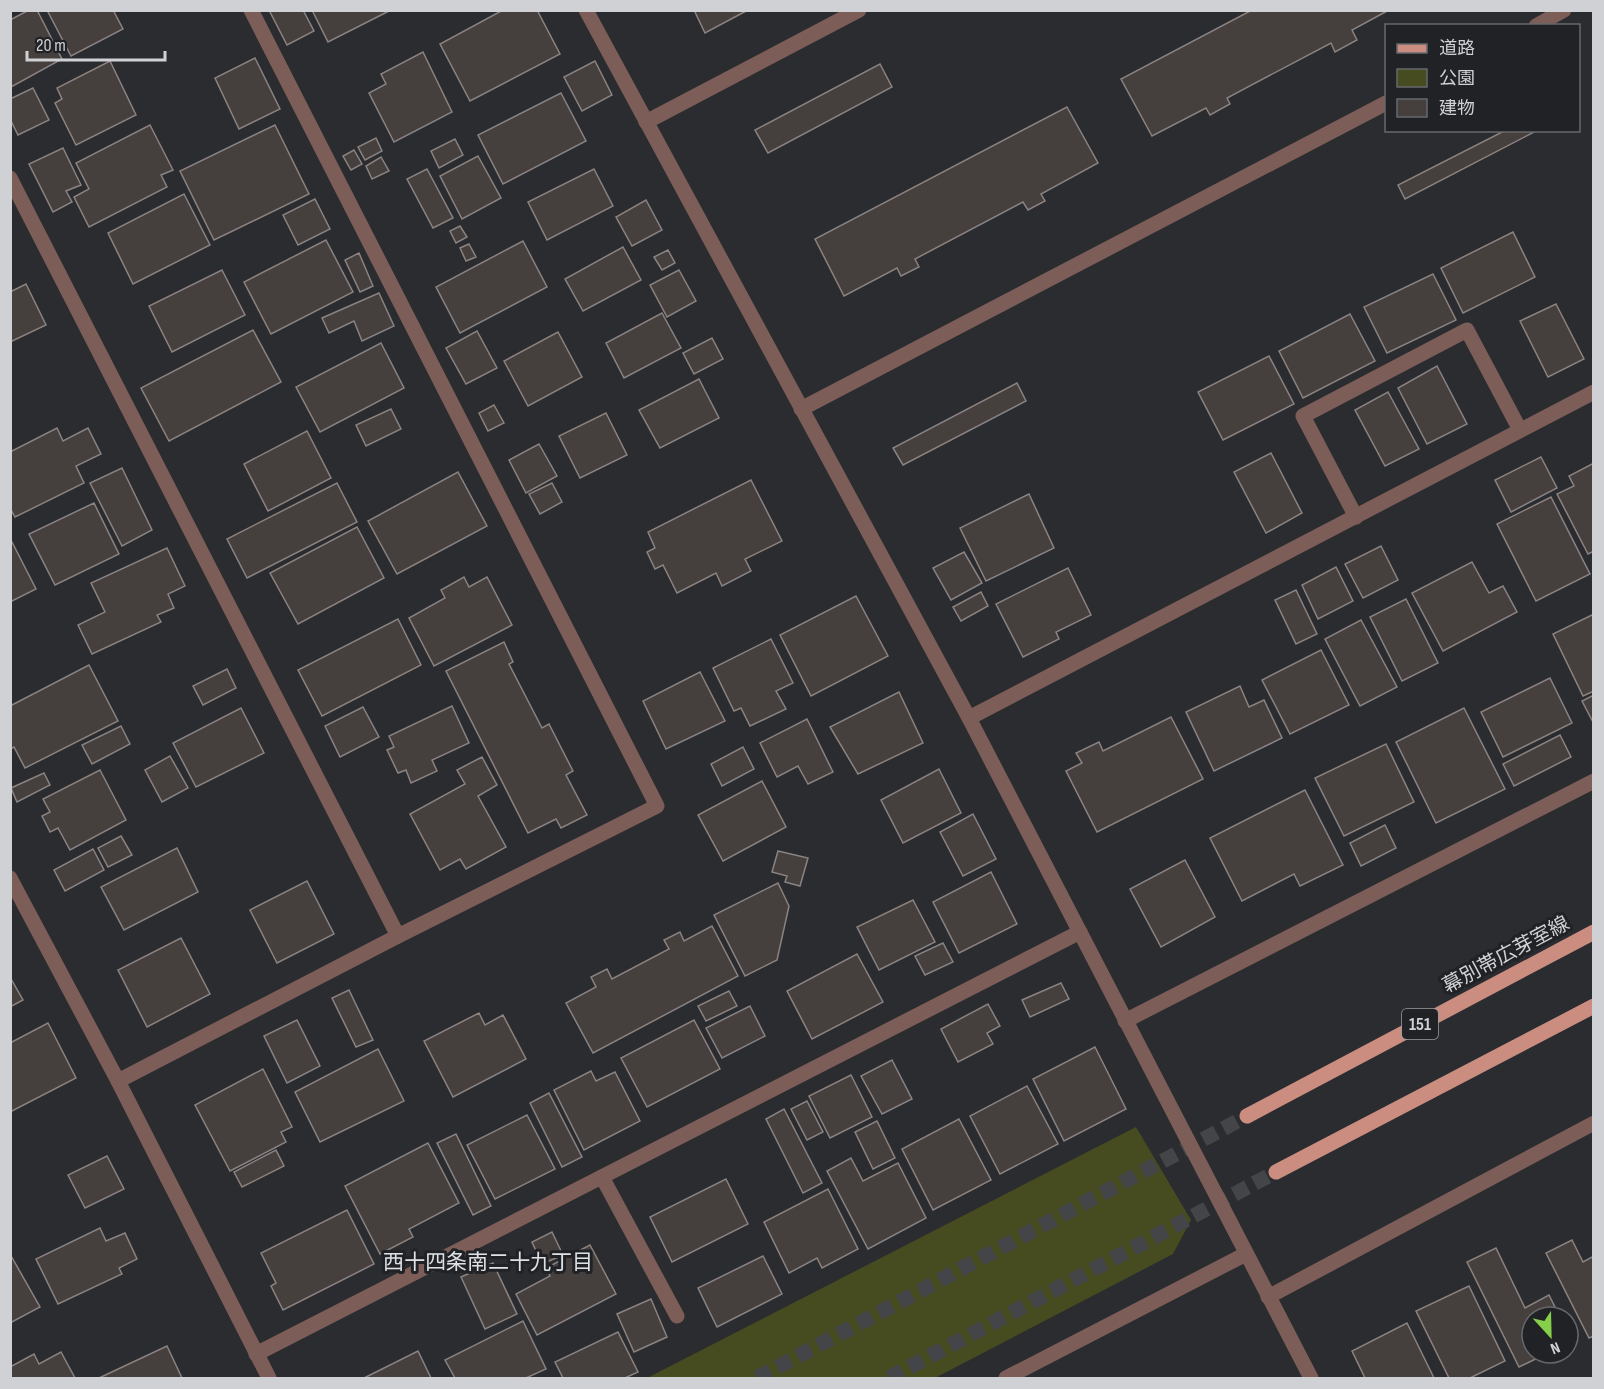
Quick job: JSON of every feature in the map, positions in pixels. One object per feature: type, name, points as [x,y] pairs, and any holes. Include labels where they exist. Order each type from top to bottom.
[{"type":"main road","name":"幕別帯広芽室線","points":[[1247,1116],[1593,932]]},
{"type":"main road","points":[[1276,1172],[1593,1006]]},
{"type":"street","points":[[118,1081],[398,936],[657,806],[251,10]]},
{"type":"street","points":[[586,10],[969,718],[1311,1378]]},
{"type":"street","points":[[646,122],[859,10]]},
{"type":"street","points":[[1540,24],[1564,10]]},
{"type":"street","points":[[801,409],[1385,105]]},
{"type":"street","points":[[10,178],[398,936]]},
{"type":"street","points":[[1356,517],[1303,416],[1395,367],[1467,330],[1520,430]]},
{"type":"street","points":[[969,718],[1593,392]]},
{"type":"street","points":[[1125,1021],[1593,781]]},
{"type":"street","points":[[10,878],[118,1081],[269,1378]]},
{"type":"street","points":[[256,1354],[1080,932]]},
{"type":"street","points":[[1268,1297],[1593,1123]]},
{"type":"street","points":[[602,1177],[677,1316]]},
{"type":"street","points":[[1006,1378],[1246,1254]]},
{"type":"green space","points":[[1136,1127],[1191,1220],[1173,1254],[935,1378],[647,1378]]},
{"type":"building","points":[[29,10],[37,10],[62,59],[11,87],[10,20]]},
{"type":"building","points":[[47,10],[113,10],[123,29],[71,56]]},
{"type":"building","points":[[269,10],[303,10],[314,31],[287,45]]},
{"type":"building","points":[[312,10],[391,10],[328,42]]},
{"type":"building","points":[[503,10],[537,10],[560,54],[470,101],[440,44]]},
{"type":"building","points":[[694,10],[748,10],[705,33]]},
{"type":"building","points":[[1252,10],[1389,10],[1352,30],[1357,40],[1335,52],[1331,43],[1227,98],[1230,104],[1210,115],[1206,108],[1152,136],[1121,79]]},
{"type":"building","points":[[423,52],[452,112],[394,142],[369,93],[386,84],[381,74]]},
{"type":"building","points":[[255,58],[280,109],[239,129],[215,78]]},
{"type":"building","points":[[110,61],[136,115],[76,145],[55,103],[62,99],[57,88]]},
{"type":"building","points":[[595,61],[612,95],[582,111],[564,77]]},
{"type":"building","points":[[880,64],[892,87],[768,153],[755,130]]},
{"type":"building","points":[[33,88],[49,120],[18,135],[10,119],[10,99]]},
{"type":"building","points":[[561,93],[586,141],[503,184],[478,135]]},
{"type":"building","points":[[1067,107],[1098,163],[1041,194],[1045,201],[1028,210],[1023,202],[915,259],[919,267],[901,276],[897,268],[844,296],[815,239]]},
{"type":"building","points":[[150,125],[173,170],[161,175],[167,187],[89,227],[74,197],[89,189],[76,163]]},
{"type":"building","points":[[275,125],[309,194],[214,240],[180,171]]},
{"type":"building","points":[[1502,132],[1534,132],[1405,199],[1398,185]]},
{"type":"building","points":[[376,138],[382,151],[365,160],[358,147]]},
{"type":"building","points":[[455,139],[463,155],[439,168],[431,151]]},
{"type":"building","points":[[63,148],[81,185],[66,191],[72,202],[53,212],[29,164]]},
{"type":"building","points":[[354,150],[362,164],[351,170],[343,156]]},
{"type":"building","points":[[478,156],[501,198],[462,219],[440,176]]},
{"type":"building","points":[[381,157],[389,171],[372,179],[366,166]]},
{"type":"building","points":[[427,169],[453,218],[433,228],[407,179]]},
{"type":"building","points":[[594,169],[613,206],[547,240],[528,202]]},
{"type":"building","points":[[184,194],[210,245],[133,284],[108,233]]},
{"type":"building","points":[[315,199],[330,229],[298,245],[283,215]]},
{"type":"building","points":[[646,200],[662,230],[632,246],[616,217]]},
{"type":"building","points":[[460,226],[467,237],[456,243],[450,231]]},
{"type":"building","points":[[1513,232],[1535,277],[1463,313],[1441,268]]},
{"type":"building","points":[[326,240],[353,292],[271,334],[244,282]]},
{"type":"building","points":[[523,241],[547,287],[460,333],[436,287]]},
{"type":"building","points":[[469,244],[476,257],[466,261],[460,248]]},
{"type":"building","points":[[623,247],[641,280],[583,311],[565,279]]},
{"type":"building","points":[[668,250],[675,263],[662,270],[654,257]]},
{"type":"building","points":[[359,253],[373,286],[360,292],[345,260]]},
{"type":"building","points":[[222,270],[245,315],[172,352],[149,306]]},
{"type":"building","points":[[679,270],[696,301],[667,317],[650,285]]},
{"type":"building","points":[[1433,274],[1456,320],[1387,353],[1364,307]]},
{"type":"building","points":[[26,284],[46,325],[10,342],[10,292]]},
{"type":"building","points":[[379,293],[394,326],[362,341],[354,321],[329,333],[322,318]]},
{"type":"building","points":[[1556,304],[1584,359],[1548,377],[1520,321]]},
{"type":"building","points":[[662,313],[681,348],[624,378],[606,343]]},
{"type":"building","points":[[1350,314],[1375,361],[1303,398],[1279,351]]},
{"type":"building","points":[[253,330],[281,382],[169,441],[141,388]]},
{"type":"building","points":[[477,331],[497,368],[466,384],[446,348]]},
{"type":"building","points":[[558,332],[582,377],[528,406],[504,361]]},
{"type":"building","points":[[712,338],[723,359],[694,374],[683,353]]},
{"type":"building","points":[[381,343],[404,388],[320,432],[296,387]]},
{"type":"building","points":[[1269,356],[1294,404],[1223,440],[1198,392]]},
{"type":"building","points":[[1437,366],[1467,424],[1427,444],[1398,388]]},
{"type":"building","points":[[699,379],[719,418],[660,448],[639,410]]},
{"type":"building","points":[[1017,383],[1026,401],[903,465],[893,448]]},
{"type":"building","points":[[1388,392],[1419,449],[1385,466],[1355,410]]},
{"type":"building","points":[[494,405],[504,423],[488,431],[479,413]]},
{"type":"building","points":[[391,409],[401,429],[366,446],[356,425]]},
{"type":"building","points":[[606,413],[627,455],[580,478],[559,436]]},
{"type":"building","points":[[57,428],[63,441],[88,428],[101,454],[76,466],[84,483],[15,517],[10,508],[10,452]]},
{"type":"building","points":[[307,431],[331,478],[268,511],[244,464]]},
{"type":"building","points":[[539,444],[557,476],[526,493],[509,460]]},
{"type":"building","points":[[1271,453],[1302,513],[1266,533],[1234,472]]},
{"type":"building","points":[[1541,457],[1557,488],[1511,512],[1495,480]]},
{"type":"building","points":[[1594,463],[1594,551],[1588,554],[1557,494],[1574,486],[1569,476]]},
{"type":"building","points":[[122,468],[152,530],[122,546],[90,483]]},
{"type":"building","points":[[458,472],[487,526],[397,574],[368,521]]},
{"type":"building","points":[[751,480],[782,541],[745,559],[751,571],[722,586],[716,573],[677,593],[663,565],[655,569],[647,552],[655,548],[648,532]]},
{"type":"building","points":[[337,483],[357,522],[247,578],[227,539]]},
{"type":"building","points":[[552,483],[562,502],[540,514],[529,494]]},
{"type":"building","points":[[1029,494],[1054,548],[986,581],[960,528]]},
{"type":"building","points":[[1551,497],[1590,574],[1536,601],[1497,524]]},
{"type":"building","points":[[94,503],[119,554],[55,585],[29,534]]},
{"type":"building","points":[[357,527],[384,578],[298,624],[270,573]]},
{"type":"building","points":[[12,542],[36,589],[10,602],[10,543]]},
{"type":"building","points":[[1381,546],[1398,580],[1363,598],[1345,564]]},
{"type":"building","points":[[167,548],[185,586],[168,594],[174,608],[157,615],[161,622],[92,654],[78,625],[105,612],[91,583]]},
{"type":"building","points":[[964,552],[982,583],[951,600],[933,568]]},
{"type":"building","points":[[1472,562],[1489,593],[1503,586],[1517,612],[1443,651],[1412,593]]},
{"type":"building","points":[[1336,567],[1353,601],[1318,619],[1302,585]]},
{"type":"building","points":[[1068,568],[1091,615],[1056,632],[1059,639],[1023,657],[996,604]]},
{"type":"building","points":[[464,577],[469,587],[487,577],[512,625],[434,666],[409,618],[445,598],[441,590]]},
{"type":"building","points":[[1296,590],[1317,634],[1296,644],[1275,600]]},
{"type":"building","points":[[981,592],[988,606],[961,621],[953,607]]},
{"type":"building","points":[[856,596],[888,656],[811,696],[780,635]]},
{"type":"building","points":[[1406,599],[1438,663],[1402,681],[1370,617]]},
{"type":"building","points":[[1594,614],[1594,691],[1583,696],[1553,634]]},
{"type":"building","points":[[398,619],[421,665],[322,716],[298,670]]},
{"type":"building","points":[[1361,620],[1397,687],[1360,706],[1325,639]]},
{"type":"building","points":[[771,639],[793,683],[776,691],[786,709],[750,726],[741,708],[734,711],[713,668]]},
{"type":"building","points":[[504,642],[513,662],[509,664],[542,728],[549,724],[573,771],[566,775],[587,815],[561,828],[556,819],[528,833],[446,671]]},
{"type":"building","points":[[1321,650],[1349,705],[1290,734],[1262,680]]},
{"type":"building","points":[[89,665],[118,721],[25,768],[14,747],[10,749],[10,706]]},
{"type":"building","points":[[227,669],[236,688],[203,705],[193,686]]},
{"type":"building","points":[[700,672],[725,721],[666,749],[643,701]]},
{"type":"building","points":[[1550,678],[1572,723],[1503,757],[1481,712]]},
{"type":"building","points":[[1240,686],[1249,707],[1264,700],[1282,738],[1214,771],[1186,712]]},
{"type":"building","points":[[899,692],[923,743],[858,774],[830,727]]},
{"type":"building","points":[[1594,695],[1594,724],[1582,701]]},
{"type":"building","points":[[452,706],[469,743],[432,760],[437,771],[411,783],[406,770],[398,773],[387,750],[394,747],[389,736]]},
{"type":"building","points":[[363,707],[379,737],[340,757],[325,726]]},
{"type":"building","points":[[241,708],[264,753],[196,787],[173,743]]},
{"type":"building","points":[[1464,708],[1505,789],[1436,823],[1396,742]]},
{"type":"building","points":[[1171,717],[1203,779],[1097,832],[1066,771],[1082,763],[1076,753],[1099,742],[1103,751]]},
{"type":"building","points":[[807,719],[833,772],[808,784],[798,766],[777,777],[760,743]]},
{"type":"building","points":[[121,726],[130,744],[92,764],[82,745]]},
{"type":"building","points":[[1560,735],[1571,757],[1514,786],[1503,764]]},
{"type":"building","points":[[1386,744],[1414,802],[1344,836],[1315,778]]},
{"type":"building","points":[[743,747],[754,769],[722,786],[711,764]]},
{"type":"building","points":[[170,756],[188,788],[162,802],[145,770]]},
{"type":"building","points":[[482,757],[497,785],[478,796],[506,847],[466,869],[460,859],[440,870],[410,814],[465,784],[457,770]]},
{"type":"building","points":[[939,769],[961,813],[903,843],[881,800]]},
{"type":"building","points":[[100,770],[126,820],[70,850],[58,828],[50,832],[42,816],[50,812],[43,799]]},
{"type":"building","points":[[44,773],[50,785],[17,802],[11,788]]},
{"type":"building","points":[[762,781],[786,827],[723,861],[698,815]]},
{"type":"building","points":[[1305,790],[1343,865],[1300,886],[1294,874],[1242,901],[1210,838]]},
{"type":"building","points":[[973,814],[996,859],[963,876],[940,832]]},
{"type":"building","points":[[1385,825],[1396,848],[1361,866],[1350,843]]},
{"type":"building","points":[[121,836],[132,855],[108,867],[98,848]]},
{"type":"building","points":[[177,848],[198,892],[124,930],[101,887]]},
{"type":"building","points":[[93,849],[104,870],[65,891],[54,870]]},
{"type":"building","points":[[778,851],[808,858],[800,886],[785,882],[787,876],[772,872]]},
{"type":"building","points":[[1185,860],[1215,917],[1161,947],[1130,889]]},
{"type":"building","points":[[991,872],[1017,924],[959,953],[933,902]]},
{"type":"building","points":[[307,881],[334,934],[277,963],[250,910]]},
{"type":"building","points":[[778,883],[789,906],[777,960],[745,976],[714,915]]},
{"type":"building","points":[[913,900],[935,942],[879,970],[857,927]]},
{"type":"building","points":[[712,926],[738,976],[593,1053],[566,1003],[596,987],[591,977],[607,969],[612,979],[669,949],[664,940],[680,932],[684,941]]},
{"type":"building","points":[[181,938],[210,994],[147,1027],[118,970]]},
{"type":"building","points":[[943,943],[953,962],[925,975],[915,956]]},
{"type":"building","points":[[857,954],[883,1002],[812,1039],[787,991]]},
{"type":"building","points":[[10,977],[23,1000],[10,1007]]},
{"type":"building","points":[[1061,983],[1069,999],[1030,1017],[1022,1000]]},
{"type":"building","points":[[349,990],[373,1040],[356,1047],[332,998]]},
{"type":"building","points":[[729,991],[737,1006],[706,1021],[698,1006]]},
{"type":"building","points":[[988,1004],[1000,1026],[987,1033],[993,1044],[958,1062],[941,1029]]},
{"type":"building","points":[[750,1006],[765,1036],[722,1058],[706,1028]]},
{"type":"building","points":[[479,1013],[485,1025],[503,1015],[526,1059],[453,1097],[424,1041]]},
{"type":"building","points":[[297,1020],[320,1066],[287,1083],[264,1036]]},
{"type":"building","points":[[694,1020],[720,1069],[647,1107],[621,1058]]},
{"type":"building","points":[[48,1023],[76,1078],[10,1112],[10,1043]]},
{"type":"building","points":[[1095,1047],[1126,1109],[1064,1141],[1033,1079]]},
{"type":"building","points":[[378,1049],[404,1101],[320,1142],[295,1092]]},
{"type":"building","points":[[892,1060],[912,1099],[882,1114],[861,1076]]},
{"type":"building","points":[[263,1069],[292,1127],[281,1132],[286,1142],[230,1171],[195,1105]]},
{"type":"building","points":[[591,1071],[596,1081],[615,1072],[640,1121],[584,1150],[554,1090]]},
{"type":"building","points":[[851,1075],[872,1117],[830,1138],[809,1096]]},
{"type":"building","points":[[1027,1086],[1058,1144],[1000,1174],[970,1116]]},
{"type":"building","points":[[549,1093],[582,1157],[562,1167],[530,1103]]},
{"type":"building","points":[[807,1101],[823,1132],[807,1140],[791,1109]]},
{"type":"building","points":[[784,1109],[822,1183],[803,1193],[766,1119]]},
{"type":"building","points":[[527,1115],[555,1169],[495,1199],[467,1145]]},
{"type":"building","points":[[959,1119],[991,1180],[933,1210],[902,1149]]},
{"type":"building","points":[[877,1121],[895,1158],[873,1169],[855,1132]]},
{"type":"building","points":[[456,1134],[491,1206],[473,1215],[437,1143]]},
{"type":"building","points":[[428,1143],[459,1203],[409,1229],[413,1237],[380,1254],[345,1186]]},
{"type":"building","points":[[276,1150],[284,1166],[242,1187],[234,1172]]},
{"type":"building","points":[[107,1156],[124,1189],[85,1208],[68,1175]]},
{"type":"building","points":[[851,1158],[863,1181],[898,1163],[926,1218],[868,1249],[827,1171]]},
{"type":"building","points":[[726,1179],[748,1224],[672,1262],[650,1217]]},
{"type":"building","points":[[828,1189],[858,1249],[822,1268],[817,1258],[789,1273],[764,1222]]},
{"type":"building","points":[[347,1210],[374,1264],[283,1310],[271,1286],[276,1283],[261,1253]]},
{"type":"building","points":[[100,1228],[106,1241],[125,1233],[137,1259],[119,1268],[122,1274],[58,1304],[36,1259]]},
{"type":"building","points":[[552,1232],[563,1255],[542,1264],[532,1242]]},
{"type":"building","points":[[1572,1240],[1583,1262],[1594,1256],[1594,1336],[1589,1338],[1580,1320],[1580,1305],[1572,1305],[1546,1253]]},
{"type":"building","points":[[590,1245],[616,1294],[537,1335],[516,1294],[550,1276],[546,1268]]},
{"type":"building","points":[[1496,1248],[1524,1305],[1520,1305],[1520,1365],[1523,1365],[1519,1367],[1467,1262]]},
{"type":"building","points":[[10,1254],[40,1307],[10,1323]]},
{"type":"building","points":[[763,1256],[782,1294],[717,1327],[698,1288]]},
{"type":"building","points":[[493,1263],[517,1314],[485,1329],[461,1277]]},
{"type":"building","points":[[1469,1286],[1505,1361],[1470,1378],[1449,1378],[1416,1311]]},
{"type":"building","points":[[1549,1295],[1554,1305],[1531,1305]]},
{"type":"building","points":[[651,1299],[667,1337],[634,1352],[617,1314]]},
{"type":"building","points":[[523,1321],[546,1369],[526,1378],[455,1378],[445,1360]]},
{"type":"building","points":[[1407,1323],[1434,1378],[1365,1378],[1352,1351]]},
{"type":"building","points":[[618,1332],[638,1372],[625,1378],[563,1378],[555,1362]]},
{"type":"building","points":[[167,1346],[182,1378],[99,1378]]},
{"type":"building","points":[[418,1351],[431,1378],[364,1378]]},
{"type":"building","points":[[61,1352],[75,1378],[10,1378],[10,1367],[34,1354],[39,1364]]},
{"type":"tunnel","points":[[757,1378],[1247,1116]]},
{"type":"tunnel","points":[[889,1378],[1276,1172]]},
{"type":"district","name":"西十四条南二十九丁目","points":[[488,1262]]}]
